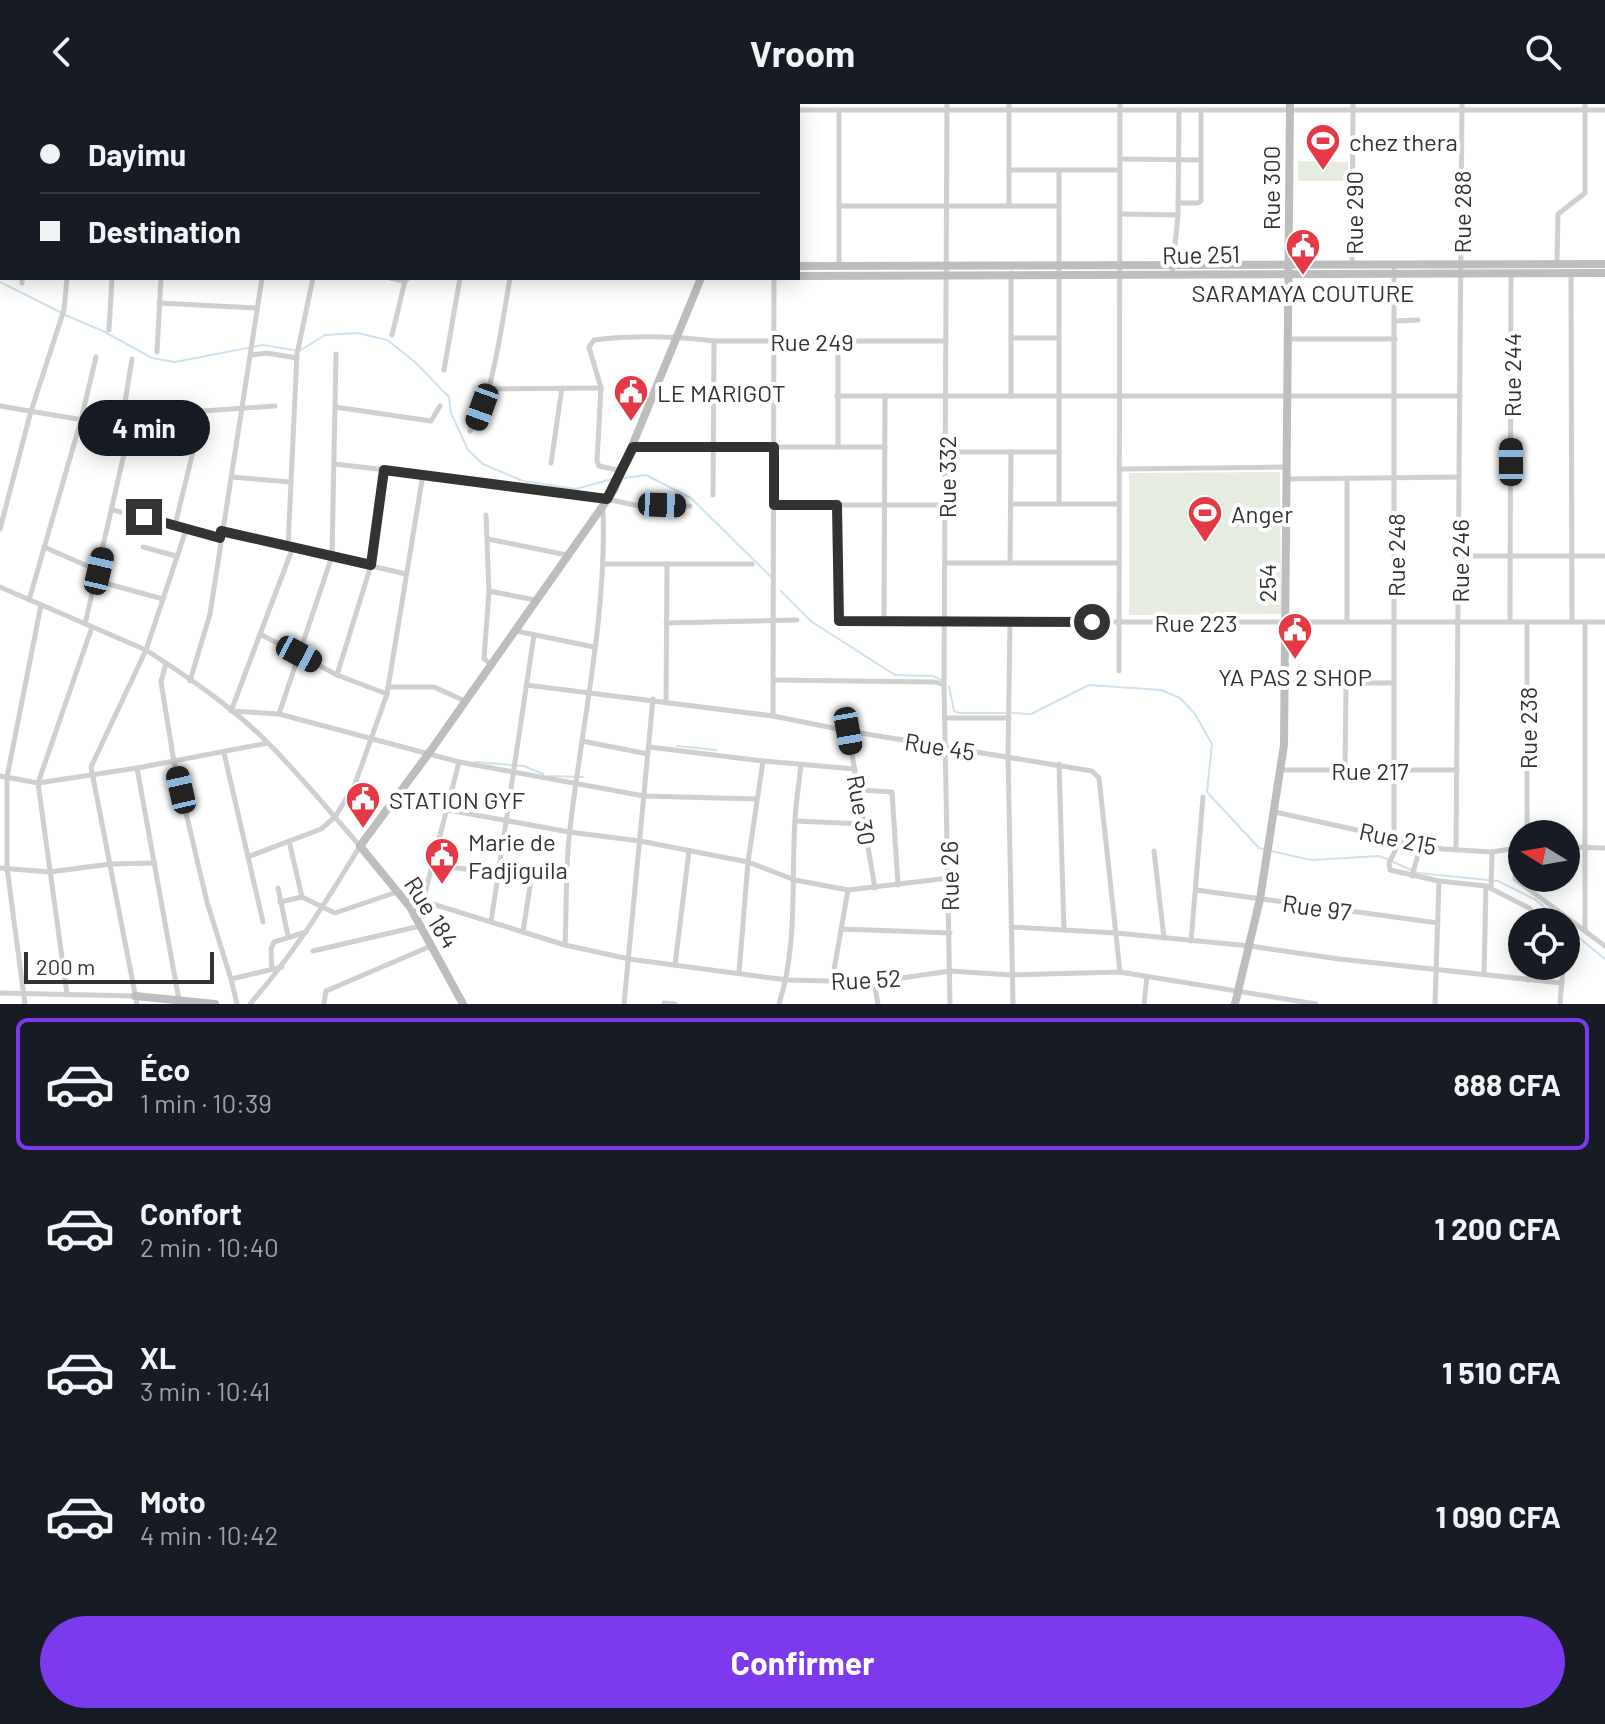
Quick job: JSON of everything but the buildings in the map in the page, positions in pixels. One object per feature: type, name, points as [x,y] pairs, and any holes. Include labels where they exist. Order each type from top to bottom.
[{"type":"main road","name":"Rue 300","points":[[1289,269],[1290,107]]},
{"type":"main road","name":"Rue 251","points":[[800,266],[1119,264],[1173,270]]},
{"type":"main road","name":"Rue 251","points":[[800,276],[1058,276],[1173,270],[1605,264]]},
{"type":"main road","name":"Rue 251","points":[[1461,268],[1511,273],[1605,273]]},
{"type":"main road","name":"254","points":[[1235,1004],[1260,899],[1282,770],[1289,269]]},
{"type":"main road","points":[[360,846],[465,701],[487,662],[514,630],[605,503],[633,447],[700,280]]},
{"type":"main road","name":"Rue 184","points":[[360,846],[410,907],[463,1004]]},
{"type":"main road","points":[[136,1000],[215,1004]]},
{"type":"street","points":[[800,106],[839,110],[946,107],[1201,110],[1585,107],[1605,110]]},
{"type":"street","name":"Rue 332","points":[[945,747],[946,107]]},
{"type":"street","points":[[1009,107],[1009,206]]},
{"type":"street","points":[[1119,671],[1120,107]]},
{"type":"street","name":"Rue 290","points":[[1352,269],[1353,107]]},
{"type":"street","name":"Rue 288","points":[[1461,268],[1462,107]]},
{"type":"street","points":[[1557,264],[1558,214],[1585,193],[1585,107]]},
{"type":"street","points":[[1173,270],[1179,160],[1174,108]]},
{"type":"street","points":[[839,110],[839,276]]},
{"type":"street","points":[[1178,203],[1201,201],[1201,110]]},
{"type":"street","points":[[1120,159],[1199,160]]},
{"type":"street","points":[[1009,170],[1120,170]]},
{"type":"street","points":[[1059,170],[1059,504]]},
{"type":"street","points":[[839,206],[1059,206]]},
{"type":"street","points":[[1120,214],[1178,215]]},
{"type":"street","points":[[1011,265],[1011,396]]},
{"type":"street","name":"Rue 246","points":[[1456,850],[1461,268]]},
{"type":"street","name":"Rue 248","points":[[1394,269],[1394,770],[1398,838]]},
{"type":"street","name":"Rue 244","points":[[1510,622],[1511,273]]},
{"type":"street","points":[[1571,273],[1572,622]]},
{"type":"street","points":[[0,529],[31,411],[64,310],[67,280]]},
{"type":"street","points":[[109,330],[112,280]]},
{"type":"street","points":[[157,352],[161,280]]},
{"type":"street","points":[[190,681],[210,614],[262,280]]},
{"type":"street","points":[[231,711],[290,547],[297,353],[313,280]]},
{"type":"street","points":[[392,335],[407,280]]},
{"type":"street","points":[[444,370],[460,280]]},
{"type":"street","points":[[470,431],[476,425],[488,389],[510,280]]},
{"type":"street","points":[[773,716],[774,280]]},
{"type":"street","points":[[159,303],[257,308]]},
{"type":"street","points":[[1395,321],[1418,320]]},
{"type":"street","name":"Rue 249","points":[[601,388],[589,347],[594,340],[625,336],[678,336],[714,341],[946,341]]},
{"type":"street","points":[[1011,338],[1059,338]]},
{"type":"street","points":[[1287,339],[1395,339]]},
{"type":"street","points":[[713,495],[714,341]]},
{"type":"street","points":[[838,341],[838,447]]},
{"type":"street","points":[[252,355],[297,353]]},
{"type":"street","points":[[279,714],[332,556],[336,354]]},
{"type":"street","points":[[29,600],[96,357]]},
{"type":"street","points":[[121,427],[132,359]]},
{"type":"street","points":[[551,463],[562,388]]},
{"type":"street","points":[[488,389],[601,388],[597,461],[599,466],[622,471]]},
{"type":"street","points":[[837,396],[1460,396]]},
{"type":"street","points":[[884,622],[885,396]]},
{"type":"street","points":[[0,406],[130,428],[203,411],[275,406]]},
{"type":"street","points":[[334,407],[431,421],[440,406]]},
{"type":"street","points":[[175,525],[203,411]]},
{"type":"street","points":[[73,1004],[38,783],[88,626],[130,428]]},
{"type":"street","points":[[633,447],[885,447]]},
{"type":"street","points":[[946,452],[1059,452]]},
{"type":"street","points":[[1010,563],[1011,452]]},
{"type":"street","points":[[334,464],[423,474],[605,503],[690,506]]},
{"type":"street","points":[[1120,469],[1286,467]]},
{"type":"street","points":[[337,675],[371,565],[384,470]]},
{"type":"street","points":[[250,856],[321,829],[335,817],[355,784],[387,691],[423,474]]},
{"type":"street","points":[[231,477],[291,482]]},
{"type":"street","points":[[1286,479],[1459,477]]},
{"type":"street","points":[[1347,479],[1347,622]]},
{"type":"street","points":[[565,945],[569,832],[594,647],[603,564],[605,503]]},
{"type":"street","points":[[1011,504],[1119,504]]},
{"type":"street","points":[[774,505],[946,505]]},
{"type":"street","name":"Rue 223","points":[[837,505],[838,618],[841,622],[1605,622]]},
{"type":"street","points":[[113,510],[406,574]]},
{"type":"street","points":[[486,515],[489,591],[487,662]]},
{"type":"street","points":[[0,993],[70,994],[136,1000],[91,767],[146,650],[187,527]]},
{"type":"street","points":[[488,539],[567,555]]},
{"type":"street","points":[[44,547],[99,571]]},
{"type":"street","points":[[143,547],[176,556]]},
{"type":"street","points":[[1459,556],[1605,556]]},
{"type":"street","points":[[946,563],[1119,563]]},
{"type":"street","points":[[603,564],[752,564]]},
{"type":"street","points":[[666,701],[667,564]]},
{"type":"street","points":[[97,581],[163,599]]},
{"type":"street","points":[[0,587],[146,650],[166,663],[268,743],[360,846],[282,967],[250,1004]]},
{"type":"street","points":[[489,591],[535,600]]},
{"type":"street","points":[[25,1004],[4,868],[4,776],[41,605]]},
{"type":"street","points":[[666,623],[774,623],[797,620]]},
{"type":"street","points":[[1010,622],[1008,756],[1013,1004]]},
{"type":"street","name":"Rue 238","points":[[1527,622],[1527,820]]},
{"type":"street","points":[[1585,622],[1585,931]]},
{"type":"street","points":[[514,630],[594,647]]},
{"type":"street","points":[[260,634],[337,675],[387,691],[434,687],[465,701]]},
{"type":"street","points":[[491,922],[534,635]]},
{"type":"street","points":[[166,663],[161,682],[174,762],[207,902],[237,1004]]},
{"type":"street","points":[[774,680],[935,682],[944,685]]},
{"type":"street","points":[[1285,683],[1394,683]]},
{"type":"street","points":[[1345,770],[1346,683]]},
{"type":"street","name":"Rue 45","points":[[526,685],[773,716],[1092,771],[1099,778],[1116,933]]},
{"type":"street","points":[[624,1004],[653,699]]},
{"type":"street","points":[[231,711],[279,714],[459,762],[644,796],[756,799]]},
{"type":"street","points":[[945,718],[1009,718]]},
{"type":"street","name":"Rue 30","points":[[848,731],[875,888]]},
{"type":"street","points":[[582,741],[855,769]]},
{"type":"street","points":[[4,776],[38,783],[174,762],[268,743]]},
{"type":"street","name":"Rue 26","points":[[945,747],[950,1004]]},
{"type":"street","points":[[224,753],[263,922]]},
{"type":"street","points":[[739,973],[748,862],[763,761]]},
{"type":"street","points":[[410,907],[423,901],[459,762]]},
{"type":"street","points":[[1059,764],[1064,930]]},
{"type":"street","points":[[779,1004],[787,980],[801,765]]},
{"type":"street","points":[[137,768],[179,1001]]},
{"type":"street","name":"Rue 217","points":[[1282,770],[1457,770]]},
{"type":"street","points":[[859,790],[892,792],[898,885]]},
{"type":"street","points":[[1191,941],[1203,797]]},
{"type":"street","points":[[448,810],[689,850],[748,862],[795,880],[848,890],[949,878]]},
{"type":"street","name":"Rue 215","points":[[1275,812],[1456,850],[1508,850]]},
{"type":"street","points":[[795,821],[864,824]]},
{"type":"street","points":[[1398,838],[1389,863],[1390,870],[1413,872],[1439,881],[1490,883],[1529,908]]},
{"type":"street","points":[[289,841],[302,897]]},
{"type":"street","points":[[1413,872],[1421,844]]},
{"type":"street","points":[[1580,847],[1605,848]]},
{"type":"street","points":[[675,965],[689,850]]},
{"type":"street","points":[[1154,851],[1164,938]]},
{"type":"street","points":[[1484,975],[1492,852]]},
{"type":"street","points":[[4,868],[50,872],[110,864],[155,863]]},
{"type":"street","points":[[433,865],[513,875]]},
{"type":"street","points":[[523,932],[531,880]]},
{"type":"street","points":[[1435,1004],[1439,881]]},
{"type":"street","points":[[278,888],[288,936]]},
{"type":"street","points":[[832,981],[848,890]]},
{"type":"street","name":"Rue 97","points":[[1196,890],[1438,923]]},
{"type":"street","points":[[280,902],[302,897],[335,913],[398,892]]},
{"type":"street","points":[[1532,892],[1605,946]]},
{"type":"street","name":"Rue 52","points":[[423,901],[565,945],[629,959],[787,980],[874,982],[950,971],[1011,975],[1120,972],[1314,1004]]},
{"type":"street","points":[[313,951],[420,926]]},
{"type":"street","points":[[1011,927],[1250,946],[1508,978]]},
{"type":"street","points":[[841,929],[950,933]]},
{"type":"street","points":[[272,969],[271,945],[288,936],[306,932]]},
{"type":"street","points":[[1116,933],[1120,972]]},
{"type":"street","points":[[324,1004],[326,991],[431,946]]},
{"type":"street","points":[[231,979],[282,967]]},
{"type":"street","points":[[1144,1004],[1147,976]]},
{"type":"street","points":[[1528,980],[1562,983]]},
{"type":"street","points":[[1562,980],[1562,1004]]},
{"type":"street","points":[[874,982],[878,1004]]},
{"type":"street","points":[[664,1003],[675,1004]]},
{"type":"shaded area","name":"chez thera","points":[[1298,161],[1348,162],[1348,181],[1298,181]]},
{"type":"shaded area","name":"Anger","points":[[1280,472],[1281,614],[1129,615],[1129,473]]},
{"type":"waterway","points":[[0,282],[60,312]]},
{"type":"waterway","points":[[65,315],[103,331],[152,358],[175,362],[263,345],[294,350]]},
{"type":"waterway","points":[[301,350],[325,335],[358,333],[387,340],[415,362],[449,397],[451,413],[468,450],[483,464],[523,481],[576,489],[612,479]]},
{"type":"waterway","points":[[624,478],[646,475],[691,498],[771,577]]},
{"type":"waterway","points":[[781,591],[812,622],[895,675],[933,676],[941,680]]},
{"type":"waterway","points":[[1012,713],[1031,714],[1089,685],[1161,690],[1180,698],[1195,714],[1212,744],[1207,792],[1259,848],[1265,849]]},
{"type":"waterway","points":[[949,687],[954,711],[1006,713]]},
{"type":"waterway","points":[[677,746],[716,750]]},
{"type":"waterway","points":[[475,762],[524,766],[543,774]]},
{"type":"waterway","points":[[549,776],[583,777]]},
{"type":"waterway","points":[[1271,851],[1311,860],[1379,856],[1387,859]]},
{"type":"waterway","points":[[1393,862],[1418,873],[1498,881],[1536,900],[1545,908]]},
{"type":"waterway","points":[[1580,938],[1605,959]]},
{"type":"place","name":"chez thera","points":[[1323,172]]},
{"type":"place","name":"SARAMAYA COUTURE","points":[[1303,277]]},
{"type":"place","name":"LE MARIGOT","points":[[631,423]]},
{"type":"place","name":"Anger","points":[[1205,544]]},
{"type":"place","name":"YA PAS 2 SHOP","points":[[1295,661]]},
{"type":"place","name":"STATION GYF","points":[[363,830]]},
{"type":"place","name":"Marie de Fadjiguila","points":[[442,886]]},
{"type":"route","points":[[144,517],[220,538],[221,531],[371,565],[384,470],[607,499],[633,447],[774,447],[774,505],[837,505],[839,621],[1092,622]]}]
